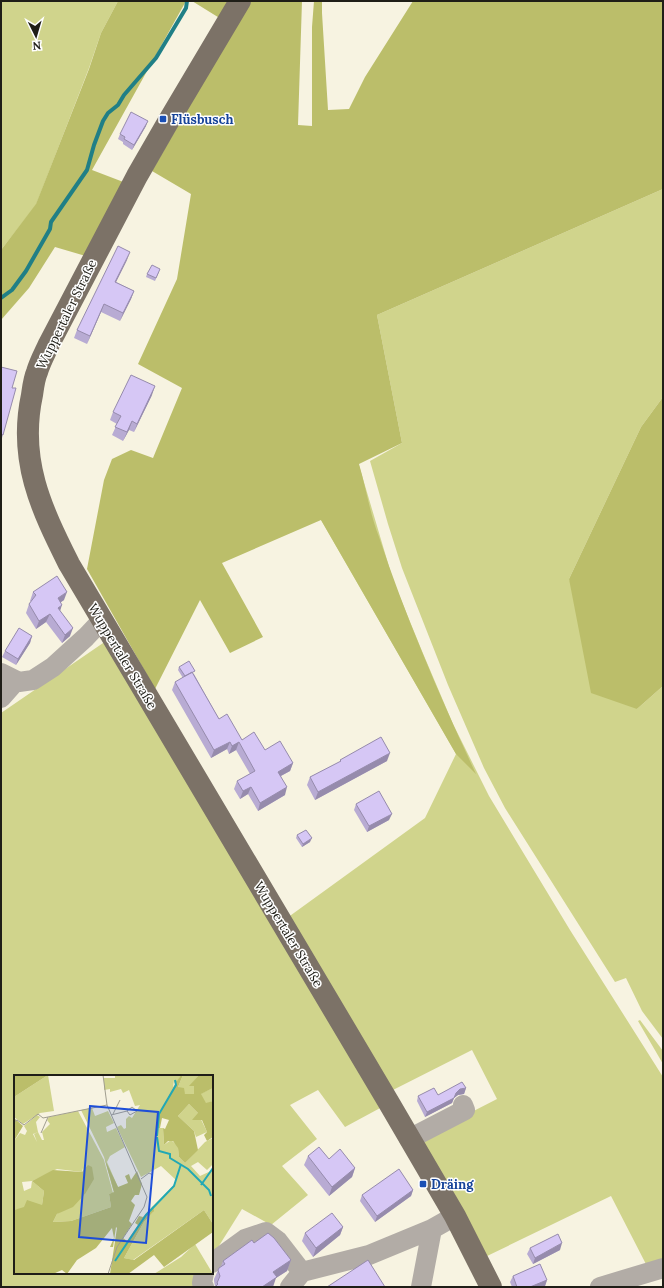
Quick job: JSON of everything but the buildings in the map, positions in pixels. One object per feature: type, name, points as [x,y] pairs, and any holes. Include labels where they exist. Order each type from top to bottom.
[{"type":"main road","name":"Wuppertaler Straße","points":[[240,1],[137,176],[49,344],[37,372],[28,414],[28,451],[36,490],[53,532],[69,564],[455,1216],[491,1287]]},
{"type":"lane","points":[[1,698],[8,677],[19,682],[33,680],[53,667],[102,620]]},
{"type":"lane","points":[[409,1139],[465,1110],[463,1104]]},
{"type":"lane","points":[[290,1287],[302,1272],[369,1255],[432,1229],[455,1216]]},
{"type":"lane","points":[[421,1287],[432,1229]]},
{"type":"lane","points":[[213,1262],[245,1238],[266,1232],[278,1241],[302,1272]]},
{"type":"lane","points":[[600,1287],[663,1268]]},
{"type":"lane","points":[[204,1274],[202,1283],[204,1287]]},
{"type":"green space","points":[[1,1],[118,1],[101,33],[36,205],[1,250]]},
{"type":"green space","points":[[118,1],[186,1],[92,170],[126,183],[89,257],[55,247],[29,288],[1,320],[1,250],[36,204],[89,69],[101,33]]},
{"type":"green space","points":[[192,1],[302,1],[298,125],[312,126],[312,27],[314,1],[322,1],[328,110],[349,109],[365,77],[413,1],[663,1],[663,189],[377,315],[402,443],[359,464],[376,528],[400,597],[449,716],[476,774],[456,754],[321,520],[222,563],[263,637],[230,653],[200,600],[155,689],[87,569],[104,480],[112,459],[131,450],[153,458],[182,388],[138,364],[177,279],[191,194],[152,171],[234,27]]},
{"type":"green space","points":[[663,189],[663,397],[641,427],[569,579],[637,709],[663,686],[663,1039],[642,1011],[626,978],[615,982],[505,808],[484,768],[448,685],[402,568],[370,461],[402,443],[377,315]]},
{"type":"green space","points":[[663,397],[663,686],[637,709],[591,693],[569,579],[641,427]]},
{"type":"green space","points":[[358,462],[393,580],[453,724],[489,796],[570,930],[663,1077],[663,1265],[649,1270],[611,1196],[485,1257],[417,1140],[497,1099],[472,1050],[389,1092],[287,918],[425,818],[456,754],[321,520]]},
{"type":"green space","points":[[106,641],[382,1107],[345,1127],[318,1090],[290,1105],[317,1139],[282,1166],[308,1195],[271,1225],[242,1209],[213,1255],[213,1075],[14,1075],[14,1274],[202,1274],[195,1287],[1,1287],[1,713]]},
{"type":"green space","points":[[640,1020],[663,1051],[663,1064],[638,1021]]},
{"type":"waterway","points":[[1,298],[12,290],[26,271],[50,229],[51,222],[87,170],[94,145],[103,121],[108,113],[118,105],[124,95],[156,58],[186,8],[187,1]]},
{"type":"place","name":"Flüsbusch","points":[[163,119]]},
{"type":"place","name":"Dräing","points":[[423,1184]]}]
